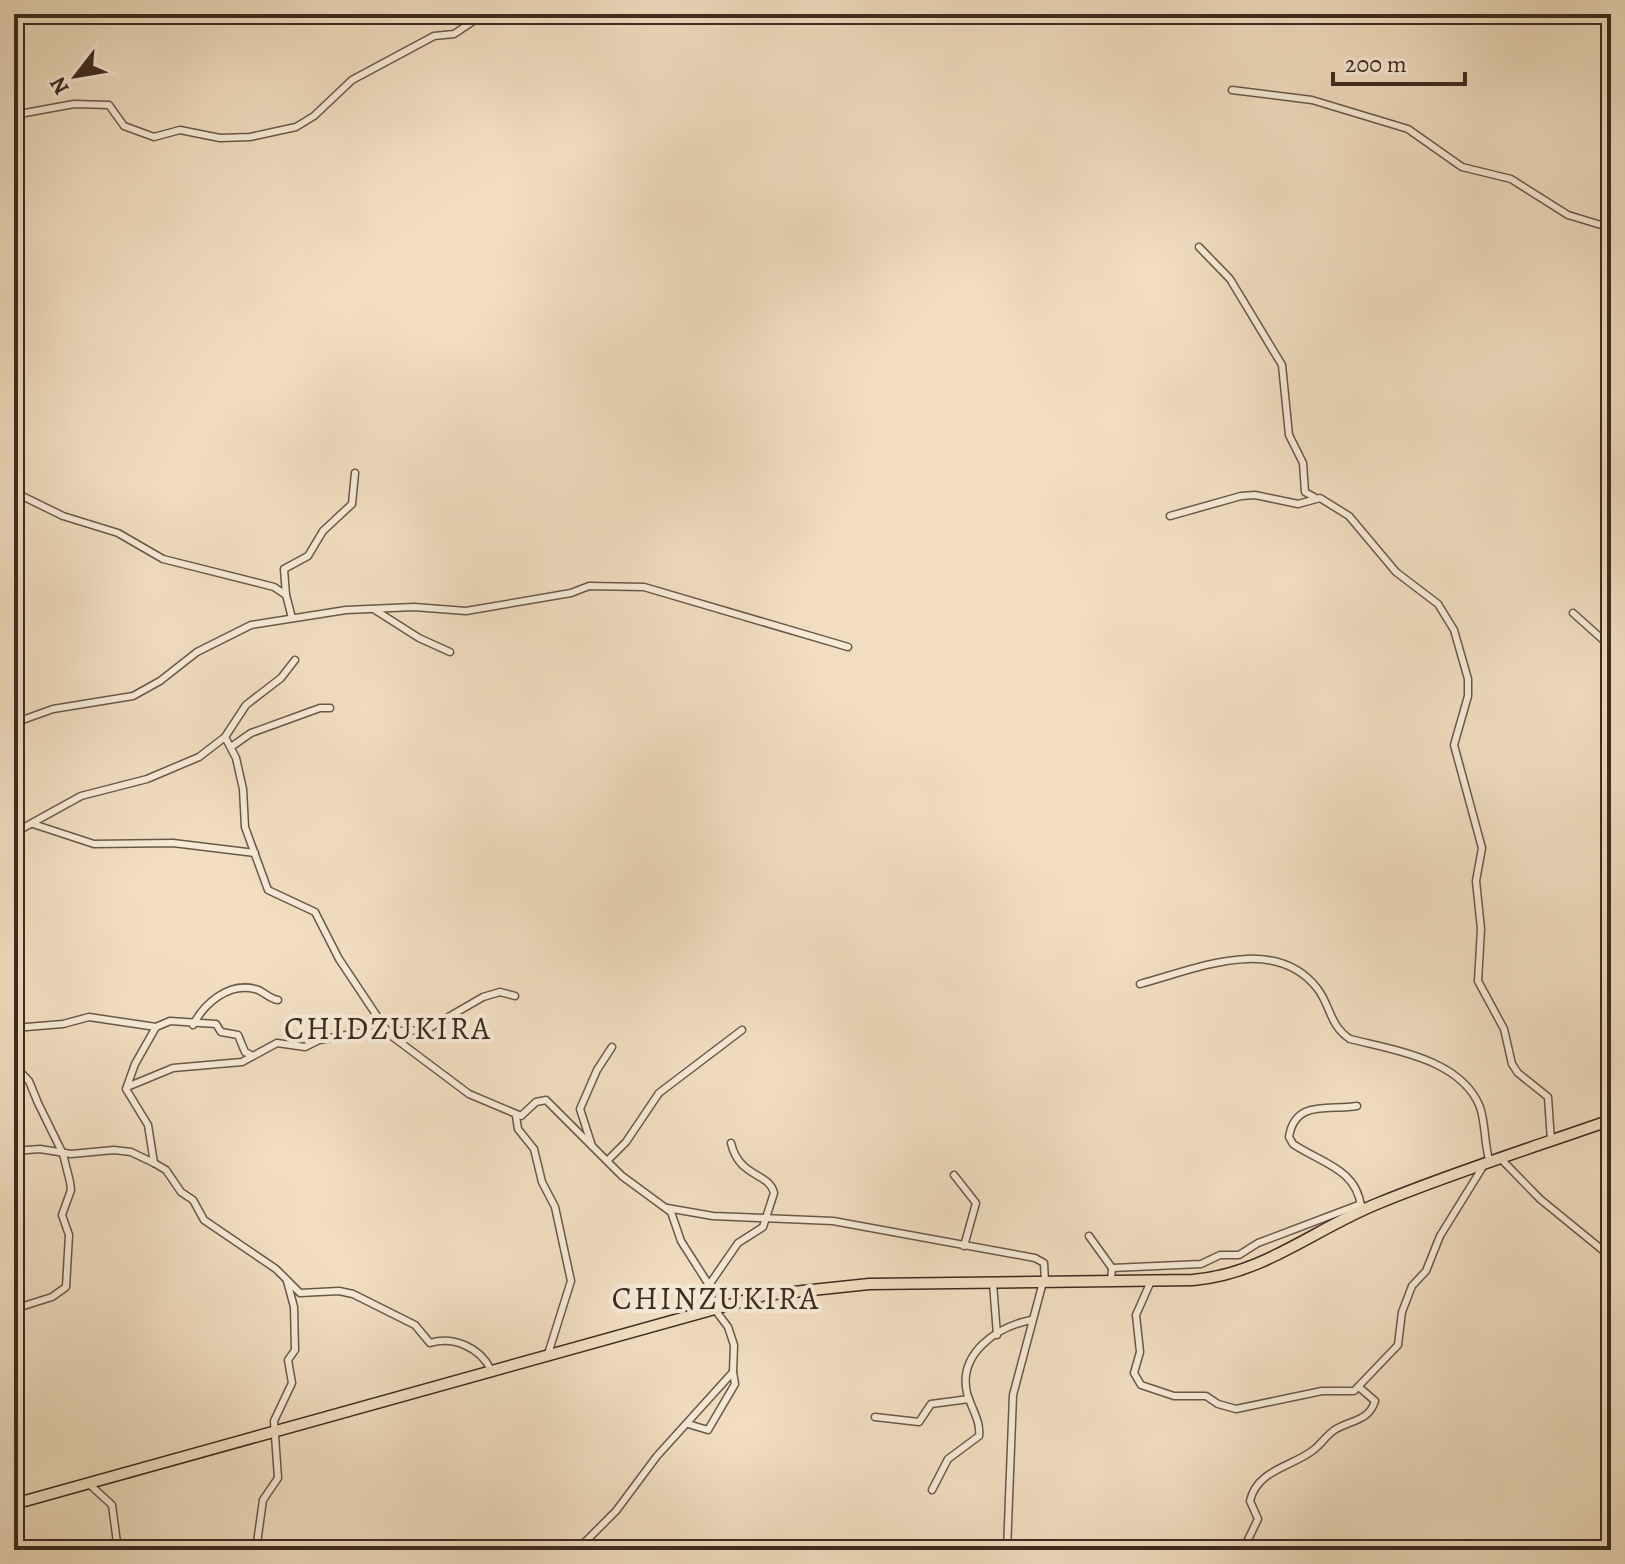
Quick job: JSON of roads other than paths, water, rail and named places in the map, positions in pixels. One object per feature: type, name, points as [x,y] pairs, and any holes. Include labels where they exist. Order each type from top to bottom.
[{"type":"highway","points":[[14,1504],[765,1295],[838,1286],[1215,1278],[1253,1268],[1361,1207],[1611,1120]]},
{"type":"street","points":[[14,115],[74,104],[106,105],[111,106],[124,126],[159,137],[180,130],[220,138],[250,137],[296,127],[314,116],[344,84],[434,36],[454,34],[484,14]]},
{"type":"street","points":[[1232,90],[1312,100],[1395,124],[1408,129],[1462,167],[1511,179],[1568,215],[1611,228]]},
{"type":"street","points":[[1199,247],[1230,279],[1282,365],[1289,435],[1303,463],[1305,492],[1349,516],[1396,572],[1438,604],[1454,630],[1468,679],[1468,696],[1454,745],[1482,848],[1476,881],[1481,929],[1478,981],[1504,1029],[1512,1064],[1548,1097],[1551,1141]]},
{"type":"street","points":[[292,618],[284,569],[308,556],[323,531],[352,504],[355,473]]},
{"type":"street","points":[[14,492],[63,516],[118,533],[163,559],[208,568],[231,578],[265,583],[286,595]]},
{"type":"street","points":[[1170,516],[1195,511],[1224,498],[1255,495],[1298,504],[1314,497]]},
{"type":"street","points":[[14,723],[53,709],[133,696],[160,681],[197,652],[242,628],[292,618],[372,609],[414,607],[466,611],[571,593],[589,586],[636,585],[848,647]]},
{"type":"street","points":[[372,609],[419,638],[450,652]]},
{"type":"street","points":[[1573,613],[1611,647]]},
{"type":"street","points":[[14,833],[81,796],[147,779],[199,757],[225,737],[246,705],[281,678],[295,660]]},
{"type":"street","points":[[231,747],[251,733],[320,708],[330,708]]},
{"type":"street","points":[[225,737],[243,789],[245,827],[271,893],[318,916],[339,959],[386,1031],[469,1094],[516,1116],[523,1115],[536,1102],[546,1100],[622,1176],[667,1208],[713,1216],[833,1221],[1038,1258],[1045,1265],[1044,1282],[1031,1320],[1013,1395],[1007,1550]]},
{"type":"street","points":[[33,824],[94,844],[173,843],[255,853]]},
{"type":"street","points":[[1140,984],[1232,959],[1270,960],[1289,966],[1317,988],[1331,1021],[1350,1039],[1434,1064],[1468,1089],[1483,1117],[1487,1164],[1440,1236],[1426,1271],[1412,1286],[1402,1312],[1398,1345],[1360,1388],[1322,1391],[1236,1409],[1213,1403],[1206,1396],[1174,1396],[1141,1385],[1134,1373],[1140,1352],[1136,1315],[1151,1281]]},
{"type":"street","points":[[193,1025],[208,1001],[236,989],[255,989],[278,1000]]},
{"type":"street","points":[[127,1087],[142,1077],[160,1075],[173,1068],[223,1066],[253,1056],[277,1043],[305,1047],[323,1040],[386,1031],[426,1030],[483,997],[500,992],[515,996]]},
{"type":"street","points":[[14,1028],[63,1024],[89,1017],[156,1027],[170,1021],[193,1025],[214,1024],[221,1032],[240,1037],[245,1052],[253,1056]]},
{"type":"street","points":[[127,1087],[156,1027]]},
{"type":"street","points":[[608,1160],[626,1142],[659,1093],[742,1030]]},
{"type":"street","points":[[592,1146],[580,1109],[597,1070],[612,1047]]},
{"type":"street","points":[[14,1065],[38,1095],[38,1103],[63,1154],[71,1190],[62,1215],[69,1235],[66,1287],[52,1297],[14,1309]]},
{"type":"street","points":[[127,1087],[150,1130],[154,1163]]},
{"type":"street","points":[[1112,1268],[1201,1264],[1220,1255],[1239,1255],[1258,1243],[1361,1207],[1356,1188],[1342,1171],[1303,1150],[1289,1137],[1292,1124],[1305,1111],[1357,1106]]},
{"type":"street","points":[[516,1116],[518,1129],[534,1149],[542,1182],[555,1207],[571,1281],[548,1354]]},
{"type":"street","points":[[709,1285],[738,1243],[763,1227],[774,1189],[738,1163],[731,1143]]},
{"type":"street","points":[[14,1151],[40,1149],[63,1154],[114,1150],[131,1152],[166,1170],[181,1192],[193,1200],[204,1220],[285,1278],[301,1294],[339,1291],[353,1294],[415,1325],[430,1343],[446,1340],[467,1347],[491,1370]]},
{"type":"street","points":[[1501,1159],[1540,1199],[1611,1257]]},
{"type":"street","points":[[954,1175],[976,1203],[964,1246]]},
{"type":"street","points":[[667,1208],[681,1241],[709,1285],[713,1307],[728,1327],[734,1345],[735,1384],[708,1430],[688,1424]]},
{"type":"street","points":[[1089,1236],[1112,1268],[1111,1281]]},
{"type":"street","points":[[256,1550],[263,1500],[278,1478],[274,1421],[292,1383],[289,1357],[295,1350],[294,1307],[285,1278]]},
{"type":"street","points":[[993,1283],[997,1335]]},
{"type":"street","points":[[932,1490],[948,1459],[979,1436],[969,1399],[967,1366],[973,1354],[997,1335],[1031,1320]]},
{"type":"street","points":[[577,1550],[616,1511],[657,1456],[733,1372]]},
{"type":"street","points":[[1243,1550],[1258,1519],[1250,1501],[1256,1488],[1278,1467],[1311,1452],[1333,1430],[1370,1411],[1375,1401],[1360,1388]]},
{"type":"street","points":[[875,1417],[919,1422],[931,1404],[969,1399]]},
{"type":"street","points":[[88,1483],[112,1505],[118,1550]]},
{"type":"district","name":"CHIDZUKIRA","points":[[388,1028]]},
{"type":"district","name":"CHINZUKIRA","points":[[716,1298]]}]
